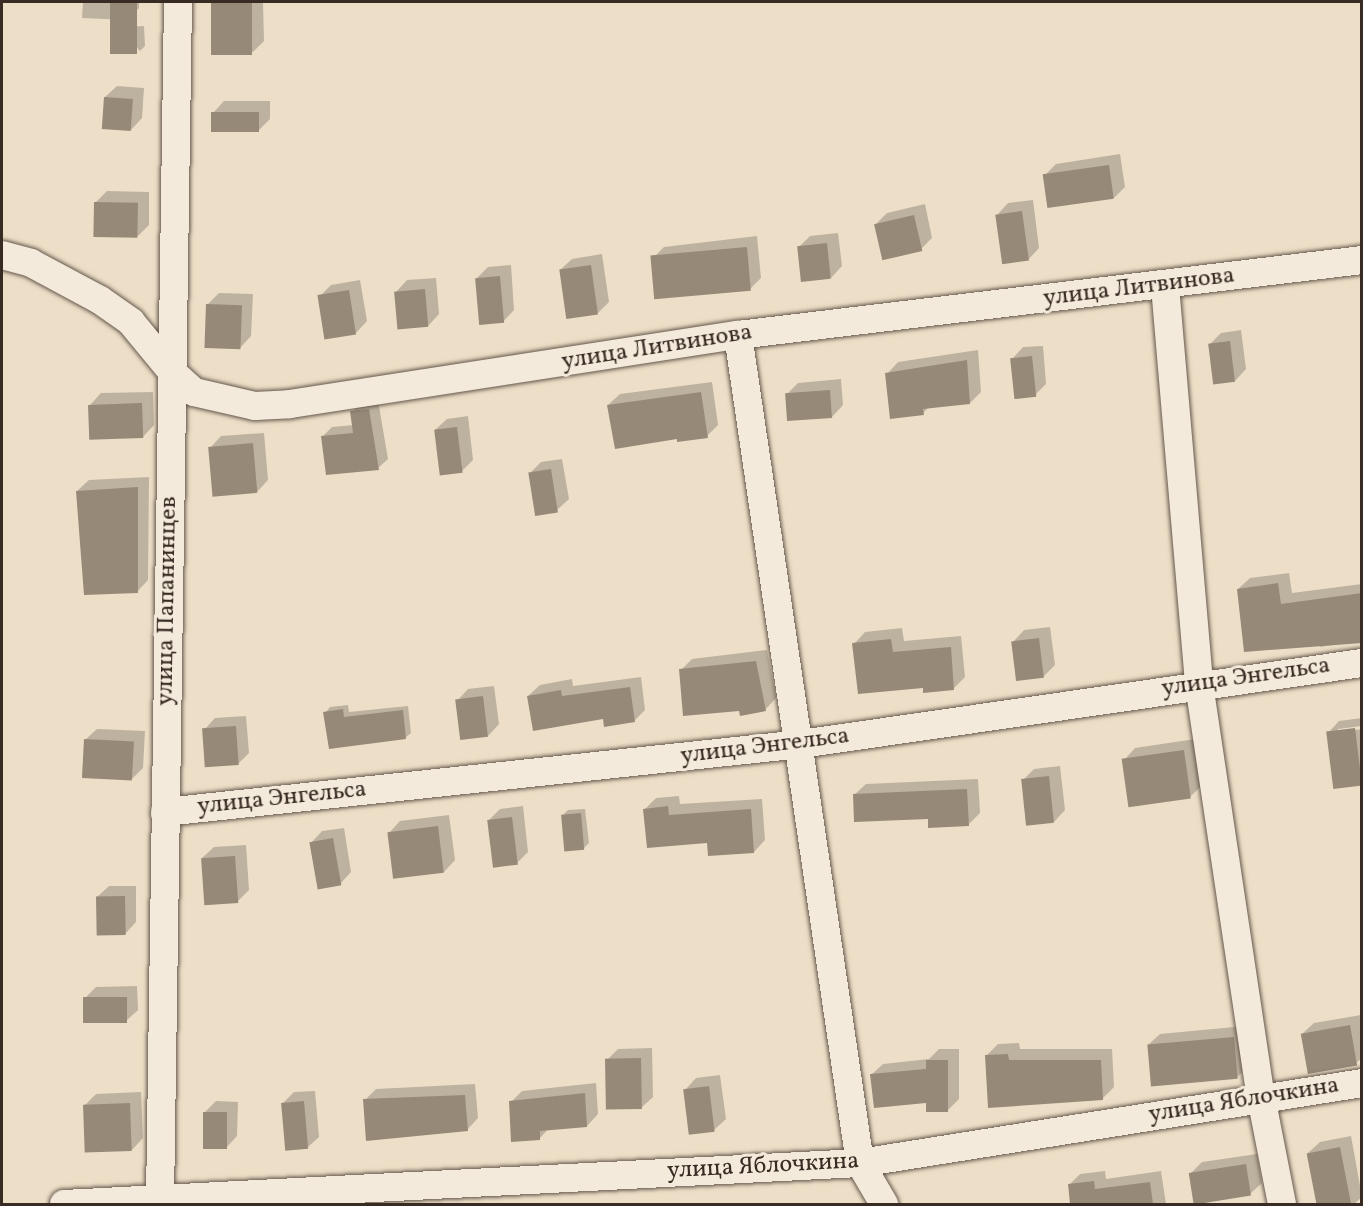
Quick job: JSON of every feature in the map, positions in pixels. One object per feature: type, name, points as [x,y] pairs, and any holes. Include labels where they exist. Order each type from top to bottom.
[{"type":"street","name":"улица Папанинцев","points":[[160,1200],[178,2]]},
{"type":"street","name":"улица Литвинова","points":[[2,255],[32,263],[100,300],[131,322],[172,372],[195,392],[210,398],[255,405],[290,405],[738,335],[1165,286],[1362,260]]},
{"type":"street","points":[[1165,286],[1199,684],[1262,1097],[1282,1204]]},
{"type":"street","points":[[738,335],[801,744],[860,1163],[884,1204]]},
{"type":"street","name":"улица Энгельса","points":[[165,812],[801,744],[1199,684],[1362,663]]},
{"type":"street","name":"улица Яблочкина","points":[[64,1204],[860,1163],[1262,1097],[1362,1083]]},
{"type":"building","points":[[110,2],[137,2],[137,54],[110,54]]},
{"type":"building","points":[[211,2],[252,2],[252,55],[211,55]]},
{"type":"building","points":[[104,97],[133,99],[131,131],[102,129]]},
{"type":"building","points":[[211,112],[259,112],[259,132],[211,132]]},
{"type":"building","points":[[1109,165],[1114,199],[1047,208],[1043,174]]},
{"type":"building","points":[[94,202],[138,203],[137,238],[93,237]]},
{"type":"building","points":[[1022,211],[1029,261],[1002,264],[995,215]]},
{"type":"building","points":[[914,215],[922,251],[882,260],[874,224]]},
{"type":"building","points":[[827,243],[831,279],[801,282],[797,246]]},
{"type":"building","points":[[747,247],[751,291],[654,299],[650,255]]},
{"type":"building","points":[[591,265],[598,315],[566,319],[559,269]]},
{"type":"building","points":[[500,276],[504,323],[479,325],[475,278]]},
{"type":"building","points":[[425,289],[428,327],[397,330],[394,292]]},
{"type":"building","points":[[349,290],[356,334],[324,339],[317,295]]},
{"type":"building","points":[[206,304],[242,305],[240,349],[204,348]]},
{"type":"building","points":[[1230,341],[1235,382],[1213,384],[1208,344]]},
{"type":"building","points":[[1032,356],[1036,397],[1014,399],[1010,358]]},
{"type":"building","points":[[967,360],[970,404],[923,409],[924,415],[890,419],[885,373]]},
{"type":"building","points":[[830,390],[832,418],[787,421],[785,393]]},
{"type":"building","points":[[701,392],[708,438],[677,442],[677,439],[615,449],[607,405]]},
{"type":"building","points":[[142,403],[143,438],[89,440],[88,405]]},
{"type":"building","points":[[369,409],[379,470],[326,475],[321,436],[353,433],[350,411]]},
{"type":"building","points":[[457,427],[463,473],[440,475],[434,430]]},
{"type":"building","points":[[253,443],[257,493],[213,497],[208,447]]},
{"type":"building","points":[[551,469],[558,512],[535,516],[528,473]]},
{"type":"building","points":[[138,487],[138,593],[84,595],[76,491]]},
{"type":"building","points":[[1278,583],[1281,604],[1362,593],[1362,643],[1244,652],[1237,589]]},
{"type":"building","points":[[1039,638],[1044,678],[1016,681],[1011,641]]},
{"type":"building","points":[[891,639],[893,652],[951,647],[954,690],[923,693],[923,688],[858,694],[852,643]]},
{"type":"building","points":[[756,661],[766,711],[740,716],[739,711],[683,716],[679,669]]},
{"type":"building","points":[[630,687],[635,722],[604,727],[603,719],[533,731],[527,696],[561,690],[562,696]]},
{"type":"building","points":[[483,696],[488,737],[460,740],[455,699]]},
{"type":"building","points":[[343,709],[344,717],[403,710],[406,739],[329,749],[323,712]]},
{"type":"building","points":[[236,726],[239,765],[205,767],[202,728]]},
{"type":"building","points":[[1355,728],[1362,786],[1333,789],[1326,732]]},
{"type":"building","points":[[84,739],[134,742],[132,781],[82,778]]},
{"type":"building","points":[[1184,750],[1191,799],[1128,807],[1122,759]]},
{"type":"building","points":[[1049,776],[1054,823],[1026,826],[1021,779]]},
{"type":"building","points":[[967,789],[969,826],[928,828],[928,819],[854,822],[853,794]]},
{"type":"building","points":[[668,806],[669,815],[751,809],[754,853],[708,856],[707,843],[647,848],[643,809]]},
{"type":"building","points":[[581,813],[584,850],[564,852],[561,815]]},
{"type":"building","points":[[512,817],[518,865],[493,868],[487,820]]},
{"type":"building","points":[[438,826],[444,873],[393,879],[387,832]]},
{"type":"building","points":[[333,838],[341,885],[318,889],[309,842]]},
{"type":"building","points":[[235,856],[238,903],[204,905],[201,858]]},
{"type":"building","points":[[125,896],[126,935],[97,936],[96,897]]},
{"type":"building","points":[[83,997],[127,997],[127,1023],[83,1023]]},
{"type":"building","points":[[1350,1025],[1357,1065],[1308,1074],[1301,1034]]},
{"type":"building","points":[[1234,1037],[1238,1079],[1151,1086],[1147,1045]]},
{"type":"building","points":[[1008,1054],[1009,1060],[1101,1060],[1103,1100],[988,1108],[985,1055]]},
{"type":"building","points":[[641,1058],[642,1109],[606,1110],[605,1059]]},
{"type":"building","points":[[926,1060],[948,1060],[948,1112],[926,1112],[926,1103],[874,1108],[870,1074],[926,1069]]},
{"type":"building","points":[[709,1086],[715,1132],[689,1135],[683,1089]]},
{"type":"building","points":[[585,1093],[587,1127],[540,1131],[540,1140],[511,1142],[509,1101]]},
{"type":"building","points":[[465,1095],[468,1131],[366,1141],[363,1099]]},
{"type":"building","points":[[304,1101],[308,1149],[285,1151],[281,1103]]},
{"type":"building","points":[[130,1103],[132,1151],[85,1153],[83,1105]]},
{"type":"building","points":[[203,1112],[227,1112],[227,1149],[203,1149]]},
{"type":"building","points":[[1340,1147],[1351,1204],[1316,1204],[1307,1153]]},
{"type":"building","points":[[1246,1164],[1251,1196],[1194,1204],[1189,1173]]},
{"type":"building","points":[[1094,1181],[1095,1189],[1150,1182],[1153,1204],[1070,1204],[1068,1184]]}]
